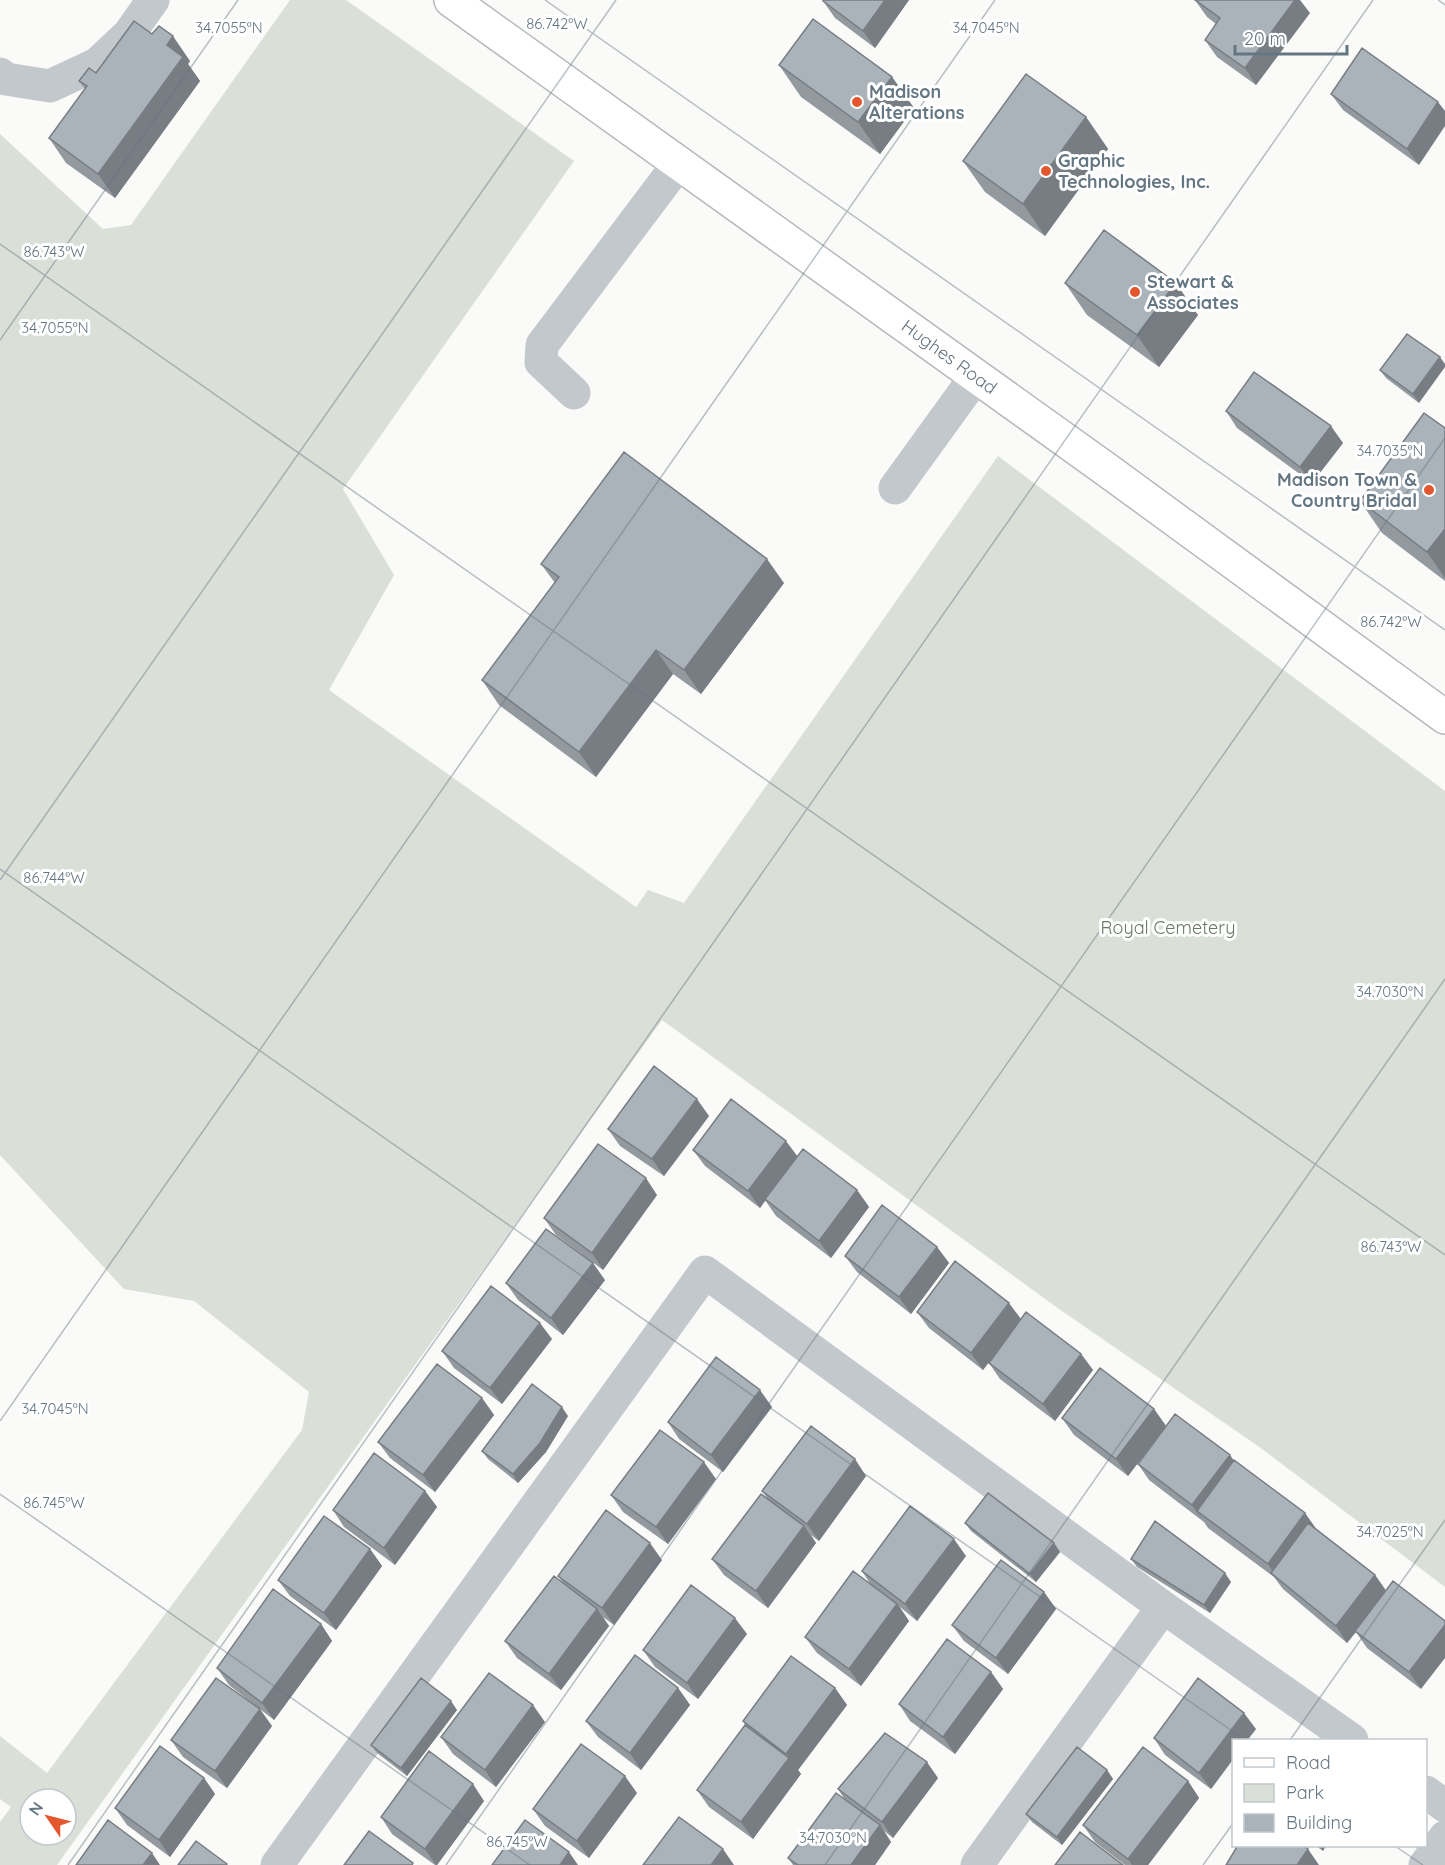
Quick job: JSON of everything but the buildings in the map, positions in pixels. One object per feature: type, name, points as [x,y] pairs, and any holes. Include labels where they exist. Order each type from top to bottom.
[{"type":"main road","name":"Hughes Road","points":[[451,0],[976,376],[1445,717]]},
{"type":"street","points":[[0,74],[6,79],[50,86],[97,64],[129,34],[153,0]]},
{"type":"street","points":[[574,393],[541,362],[542,345],[679,163]]},
{"type":"street","points":[[896,488],[976,376]]},
{"type":"street","points":[[277,1865],[705,1272],[1163,1607],[1351,1739]]},
{"type":"street","points":[[977,1865],[1163,1607]]},
{"type":"street","points":[[1427,1793],[1445,1806]]},
{"type":"street","points":[[1425,1865],[1445,1837]]},
{"type":"green space","name":"Royal Cemetery","points":[[290,0],[346,0],[574,161],[343,489],[394,575],[329,690],[636,907],[648,890],[684,903],[998,456],[1445,791],[1445,1587],[1258,1446],[1059,1309],[662,1020],[78,1836],[78,1787],[18,1787],[18,1847],[70,1847],[57,1865],[0,1865],[0,1822],[11,1807],[0,1799],[0,1736],[47,1773],[302,1430],[309,1392],[194,1301],[124,1289],[0,1155],[0,134],[103,229],[131,225]]},
{"type":"place","name":"Madison Alterations","points":[[857,102]]},
{"type":"place","name":"Graphic Technologies, Inc.","points":[[1046,171]]},
{"type":"place","name":"Stewart & Associates","points":[[1135,292]]},
{"type":"place","name":"Madison Town & Country Bridal","points":[[1429,490]]}]
